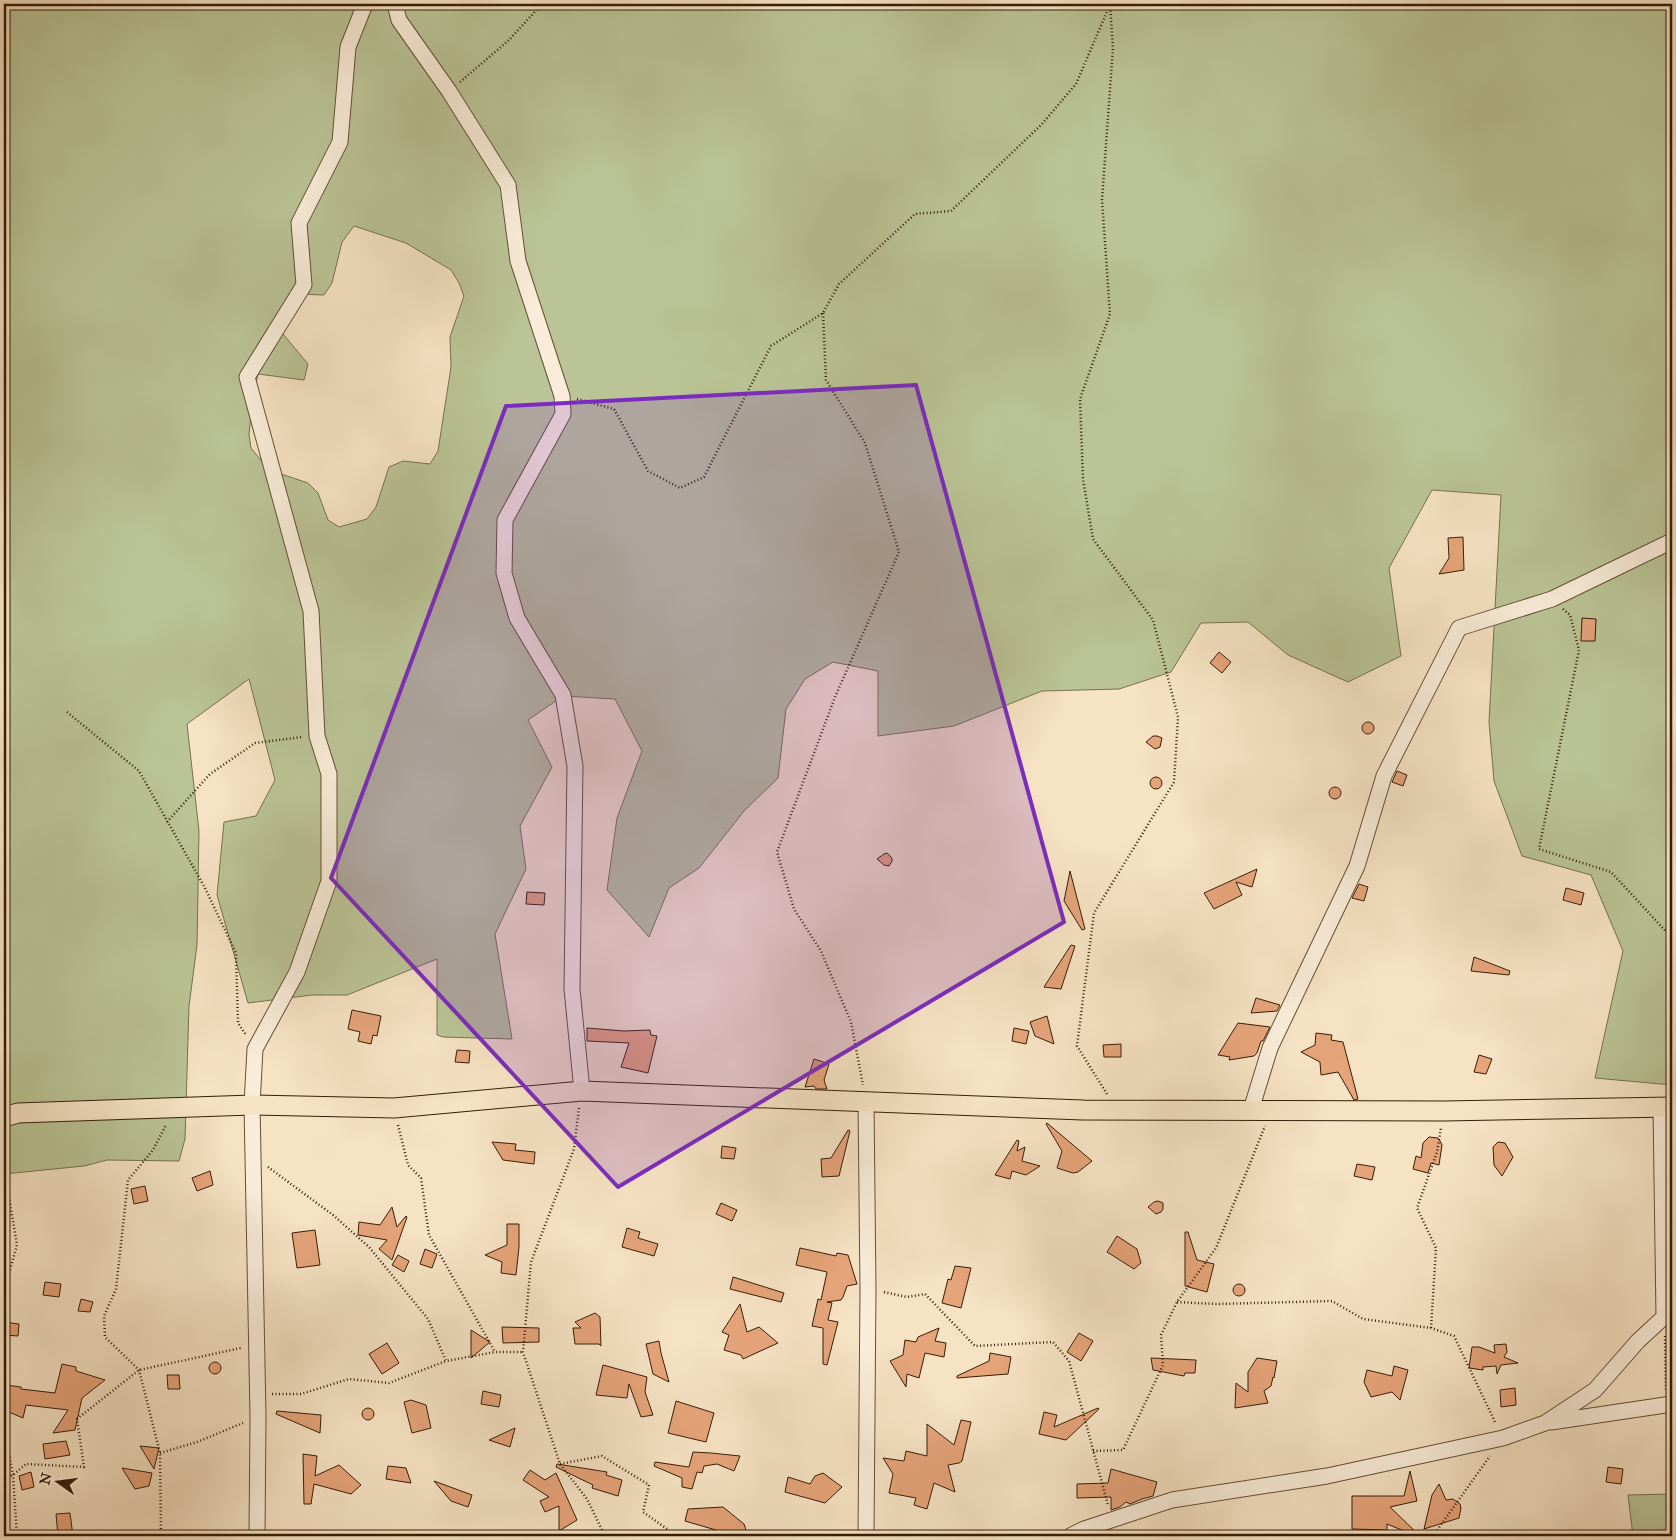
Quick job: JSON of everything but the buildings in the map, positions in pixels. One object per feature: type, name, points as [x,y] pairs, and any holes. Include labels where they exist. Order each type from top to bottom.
[{"type":"main road","points":[[4,1117],[18,1113],[252,1105],[394,1108],[582,1091],[1117,1110],[1444,1111],[1666,1108]]},
{"type":"street","points":[[257,1536],[258,1394],[252,1105],[255,1049],[297,972],[329,881],[329,774],[317,736],[311,611],[247,377],[304,285],[298,223],[340,142],[348,47],[365,4]]},
{"type":"street","points":[[394,4],[399,20],[449,91],[508,185],[518,261],[562,396],[562,414],[505,520],[504,573],[517,618],[563,696],[575,766],[572,989],[582,1091]]},
{"type":"street","points":[[1251,1110],[1270,1048],[1357,866],[1384,776],[1459,628],[1552,599],[1672,541]]},
{"type":"street","points":[[866,1101],[868,1289],[866,1536]]},
{"type":"street","points":[[1545,1423],[1595,1390],[1638,1341],[1664,1317],[1666,1108]]},
{"type":"street","points":[[1070,1536],[1084,1529],[1172,1500],[1327,1476],[1503,1438],[1545,1423],[1670,1404]]},
{"type":"path","points":[[449,91],[509,40],[542,4]]},
{"type":"path","points":[[562,396],[614,409],[648,471],[680,488],[704,477],[771,346],[823,313],[839,284],[915,214],[951,212],[1042,124],[1076,84],[1111,4]]},
{"type":"path","points":[[1111,4],[1113,48],[1102,200],[1110,314],[1080,399],[1083,479],[1093,539],[1153,620],[1178,717],[1174,782],[1094,913],[1077,1046],[1117,1110]]},
{"type":"path","points":[[823,313],[826,380],[865,444],[899,552],[835,697],[777,852],[794,909],[821,950],[851,1022],[866,1101]]},
{"type":"path","points":[[1552,599],[1570,615],[1579,650],[1539,849],[1611,872],[1672,938]]},
{"type":"path","points":[[67,712],[139,771],[205,888],[236,953],[238,1023],[255,1049]]},
{"type":"path","points":[[167,822],[210,774],[255,743],[317,736]]},
{"type":"path","points":[[582,1091],[574,1149],[531,1262],[523,1352],[560,1464],[587,1499],[605,1536]]},
{"type":"path","points":[[162,1536],[160,1453],[138,1370],[105,1337],[104,1316],[116,1289],[128,1180],[153,1150],[175,1108]]},
{"type":"path","points":[[394,1108],[408,1165],[421,1178],[429,1235],[495,1352]]},
{"type":"path","points":[[1094,1451],[1123,1450],[1163,1365],[1162,1336],[1177,1302],[1216,1248],[1272,1111]]},
{"type":"path","points":[[1431,1328],[1436,1248],[1417,1208],[1437,1152],[1444,1111]]},
{"type":"path","points":[[254,1156],[333,1215],[369,1247],[428,1319],[446,1361]]},
{"type":"path","points":[[4,1173],[17,1245],[4,1291]]},
{"type":"path","points":[[868,1289],[907,1297],[925,1294],[975,1346],[1053,1342],[1069,1361],[1112,1520]]},
{"type":"path","points":[[1177,1302],[1216,1304],[1332,1301],[1363,1320],[1431,1328],[1454,1336],[1503,1438],[1433,1536]]},
{"type":"path","points":[[1664,1317],[1670,1404],[1672,1536]]},
{"type":"path","points":[[4,1478],[13,1475],[26,1464],[84,1467],[77,1419],[138,1370],[257,1344]]},
{"type":"path","points":[[258,1394],[301,1394],[349,1379],[389,1383],[446,1361],[495,1352],[523,1352]]},
{"type":"path","points":[[160,1453],[196,1442],[258,1416]]},
{"type":"path","points":[[4,1426],[13,1475],[17,1536]]},
{"type":"path","points":[[560,1464],[602,1456],[639,1478],[649,1485],[643,1512],[678,1536]]},
{"type":"highlighted area","points":[[916,385],[1064,922],[618,1187],[331,878],[506,406]]},
{"type":"green space","points":[[4,4],[1672,4],[1672,1085],[1595,1078],[1623,951],[1591,875],[1522,856],[1494,781],[1489,722],[1501,495],[1432,490],[1389,568],[1401,656],[1348,682],[1288,655],[1248,622],[1201,623],[1171,672],[1119,689],[1042,691],[954,726],[878,736],[878,671],[833,662],[805,679],[786,709],[778,778],[744,811],[699,868],[669,888],[649,937],[607,890],[617,818],[642,751],[615,699],[563,696],[528,720],[552,767],[520,826],[526,869],[495,934],[512,1039],[443,1037],[437,1035],[437,959],[347,995],[312,995],[248,1003],[217,895],[224,822],[256,816],[275,780],[249,679],[187,724],[199,831],[197,945],[189,1006],[185,1139],[179,1161],[107,1160],[84,1166],[4,1174]],"holes":[[[354,226],[406,243],[451,270],[464,296],[450,337],[451,367],[438,451],[430,464],[403,461],[389,467],[376,507],[367,519],[339,527],[328,520],[318,493],[308,483],[269,470],[251,448],[249,434],[258,374],[304,380],[308,364],[278,328],[296,294],[324,295],[332,283],[342,242]]]},
{"type":"green space","points":[[1672,1494],[1672,1536],[1633,1536],[1628,1495]]}]
